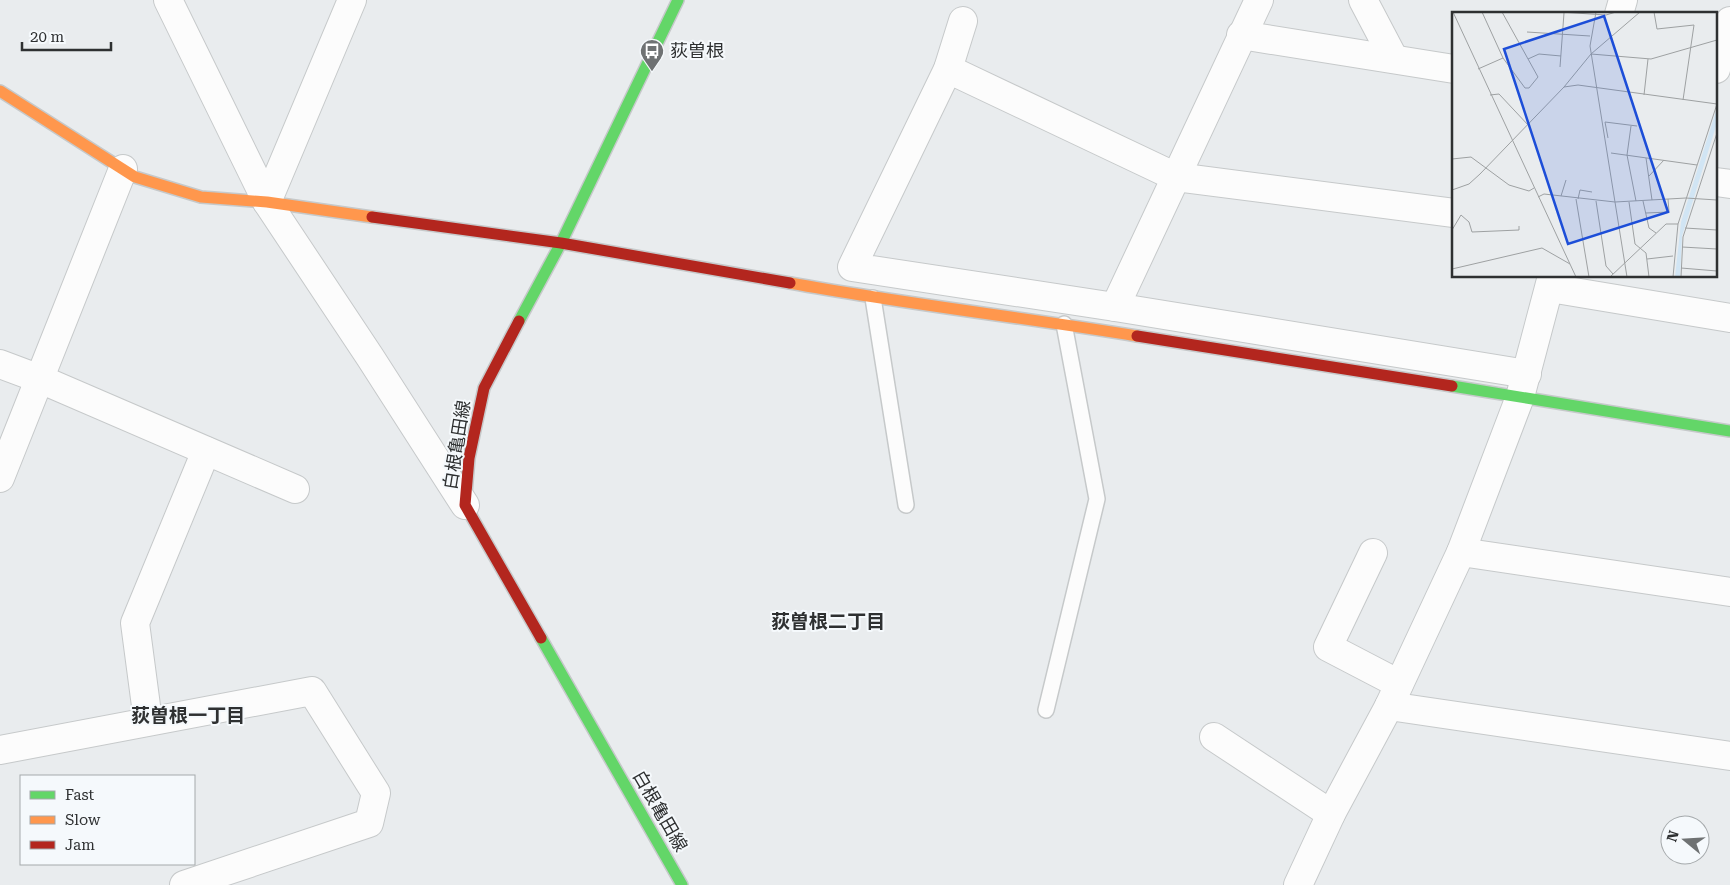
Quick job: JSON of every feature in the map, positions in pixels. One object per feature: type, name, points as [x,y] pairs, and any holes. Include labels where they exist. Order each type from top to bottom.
[{"type":"street","points":[[168,0],[267,202],[465,505]]},
{"type":"street","points":[[267,202],[352,0]]},
{"type":"street","name":"白根亀田線","points":[[678,0],[562,243],[484,388],[469,458],[465,505],[682,885]]},
{"type":"street","points":[[1115,307],[1259,0]]},
{"type":"street","points":[[1363,0],[1394,60]]},
{"type":"street","points":[[963,21],[948,69],[852,267],[1115,307],[1523,385],[1730,431]]},
{"type":"street","points":[[1718,61],[1730,21]]},
{"type":"street","points":[[1241,35],[1452,69]]},
{"type":"street","points":[[948,69],[1176,177],[1452,213]]},
{"type":"street","points":[[0,91],[135,177],[201,197],[267,202],[562,243],[874,298],[1523,385]]},
{"type":"street","points":[[0,478],[123,169]]},
{"type":"street","points":[[1298,885],[1332,814],[1394,695],[1461,552],[1523,385],[1551,282],[1730,318]]},
{"type":"street","points":[[0,364],[40,379],[295,488]]},
{"type":"street","points":[[148,721],[135,623],[206,451]]},
{"type":"street","points":[[1461,552],[1730,592]]},
{"type":"street","points":[[1373,553],[1328,647],[1394,695],[1730,756]]},
{"type":"street","points":[[0,750],[312,691],[376,793],[369,823],[184,885]]},
{"type":"street","points":[[1214,737],[1332,814]]},
{"type":"lane","points":[[874,298],[906,505]]},
{"type":"lane","points":[[1046,710],[1097,499],[1064,324]]},
{"type":"traffic: fast","points":[[519,321],[561,243],[678,0]]},
{"type":"traffic: fast","points":[[1452,386],[1730,431]]},
{"type":"traffic: fast","points":[[541,638],[682,885]]},
{"type":"traffic: slow","points":[[0,91],[135,177],[201,197],[267,202],[372,217]]},
{"type":"traffic: slow","points":[[790,283],[1137,336]]},
{"type":"traffic: jam","points":[[372,217],[561,243],[790,283]]},
{"type":"traffic: jam","points":[[519,321],[484,388],[469,458],[465,505],[541,638]]},
{"type":"traffic: jam","points":[[1137,336],[1452,386]]},
{"type":"place","name":"荻曽根","points":[[652,72]]},
{"type":"district","name":"荻曽根二丁目","points":[[828,621]]},
{"type":"district","name":"荻曽根一丁目","points":[[188,715]]}]
